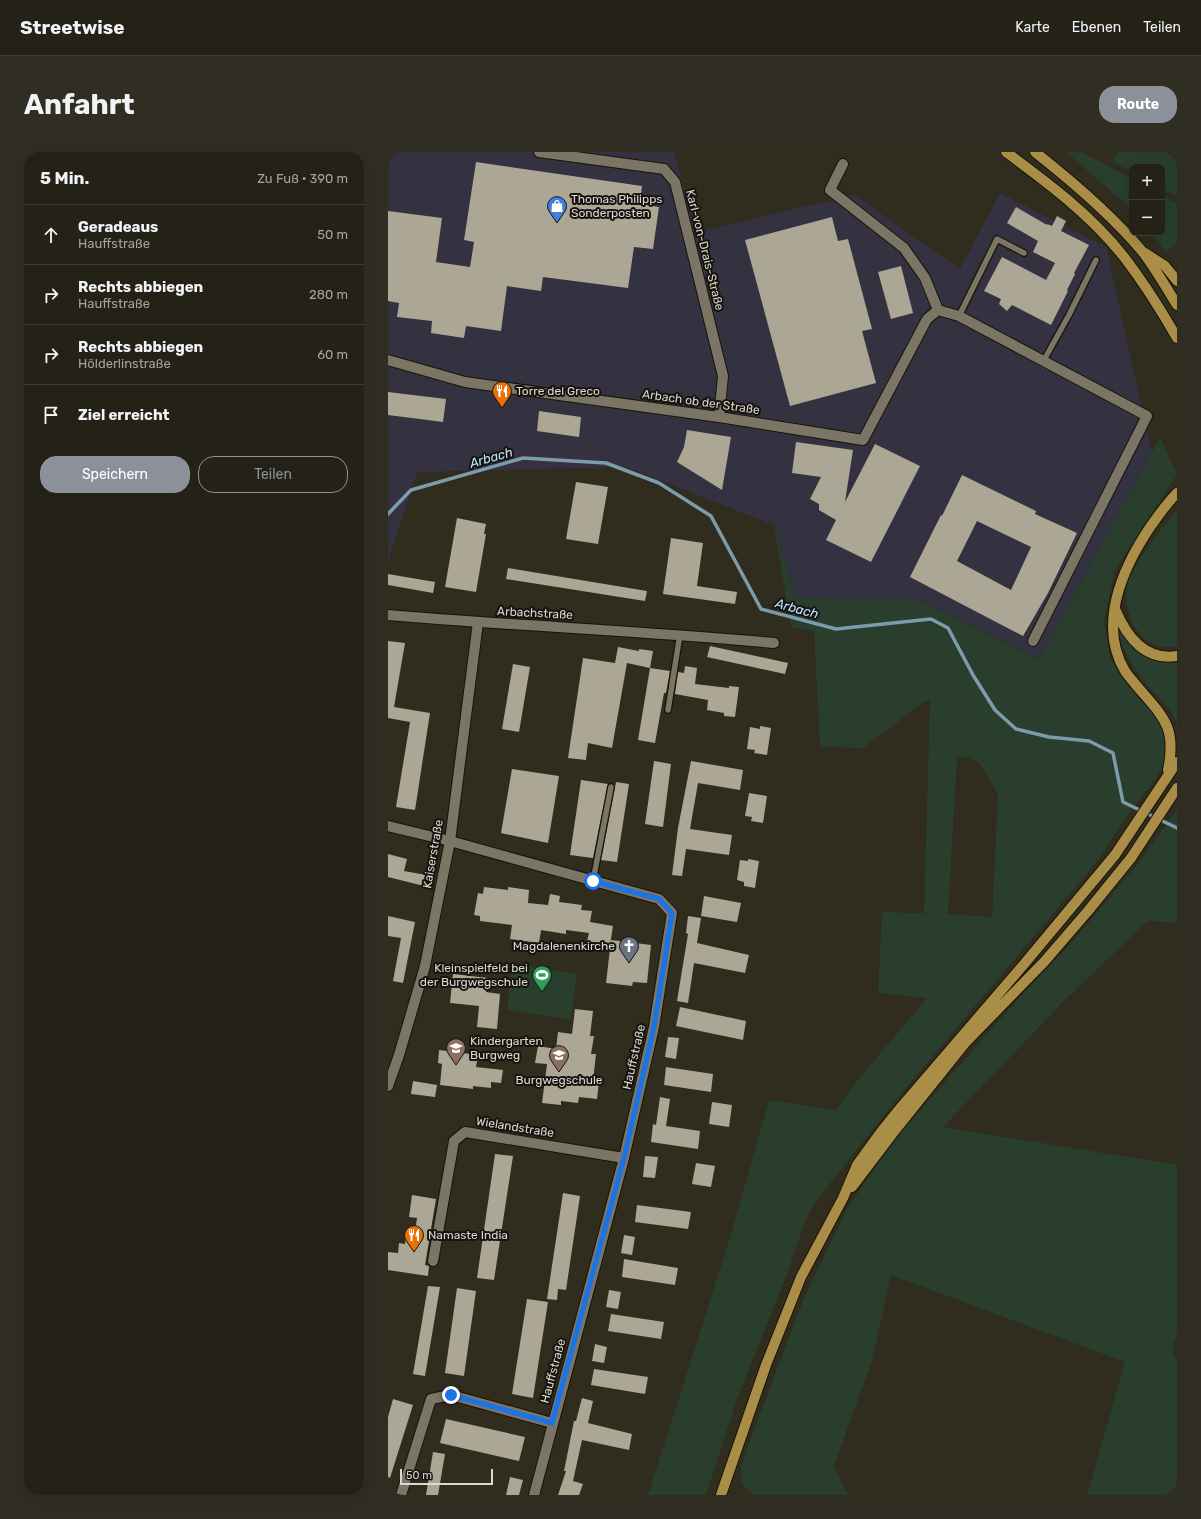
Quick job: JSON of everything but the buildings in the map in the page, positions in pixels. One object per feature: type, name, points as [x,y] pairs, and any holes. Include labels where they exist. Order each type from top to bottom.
[{"type":"main road","points":[[1006,152],[1041,178],[1099,228],[1123,256],[1154,298],[1177,338]]},
{"type":"main road","points":[[1035,152],[1069,178],[1108,214],[1142,251],[1177,305]]},
{"type":"main road","points":[[1142,251],[1165,266],[1177,281]]},
{"type":"main road","points":[[1166,780],[1171,758],[1172,740],[1169,726],[1162,715],[1126,672],[1118,658],[1114,644],[1115,607],[1120,584],[1132,557],[1148,529],[1177,493]]},
{"type":"main road","points":[[1115,607],[1122,625],[1139,645],[1149,653],[1168,657],[1177,656]]},
{"type":"main road","points":[[720,1495],[766,1365],[802,1277],[843,1198],[857,1165],[881,1132],[1115,855],[1177,762]]},
{"type":"main road","points":[[843,1198],[965,1043],[1044,962],[1088,911],[1131,858],[1177,788]]},
{"type":"street","name":"Karl-von-Drais-Straße","points":[[539,152],[664,170],[675,182],[723,376],[719,417]]},
{"type":"street","points":[[843,164],[830,190],[904,248],[925,278],[938,310],[959,316],[1147,416],[1033,641]]},
{"type":"street","name":"Arbach ob der Straße","points":[[388,360],[465,382],[719,417],[863,440],[926,319],[938,310]]},
{"type":"street","name":"Arbachstraße","points":[[388,615],[680,634],[774,643]]},
{"type":"street","name":"Kaiserstraße","points":[[388,1086],[425,966],[450,841],[478,622]]},
{"type":"street","name":"Hauffstraße","points":[[388,826],[450,841],[659,899],[672,913],[654,1027],[624,1158],[534,1495]]},
{"type":"street","name":"Wielandstraße","points":[[433,1261],[454,1141],[465,1132],[624,1158]]},
{"type":"street","points":[[401,1495],[431,1399],[451,1395],[552,1423]]},
{"type":"lane","points":[[959,316],[997,239],[1024,253]]},
{"type":"lane","points":[[1044,360],[1069,315],[1096,260]]},
{"type":"lane","points":[[668,710],[680,634]]},
{"type":"lane","points":[[593,881],[611,787]]},
{"type":"shaded area","points":[[388,152],[674,152],[696,232],[854,195],[960,269],[1000,193],[1106,247],[1152,453],[1039,660],[920,600],[796,598],[774,525],[626,467],[417,472],[388,561]]},
{"type":"green space","points":[[1065,152],[1082,152],[1129,177],[1129,207]]},
{"type":"green space","points":[[1118,152],[1177,152],[1177,197],[1165,191],[1165,164],[1129,164],[1129,170],[1113,162]]},
{"type":"green space","points":[[1165,197],[1177,204],[1177,243],[1166,251],[1154,236],[1165,236]]},
{"type":"green space","points":[[1160,437],[1177,475],[1115,570],[1104,621],[1110,658],[1129,687],[1155,714],[1164,729],[1167,750],[1161,771],[1121,824],[1100,858],[906,1088],[816,1201],[806,1219],[787,1274],[738,1396],[706,1495],[648,1495],[729,1241],[769,1100],[836,1110],[858,1080],[927,998],[878,993],[882,912],[924,913],[930,700],[925,701],[863,748],[820,747],[814,631],[791,627],[774,525],[796,598],[920,600],[1039,660]],"holes":[[[967,757],[979,763],[998,794],[992,917],[948,914],[957,758]]]},
{"type":"green space","points":[[1177,510],[1177,647],[1161,647],[1147,641],[1136,629],[1129,613],[1126,601],[1126,590],[1128,581],[1140,560],[1155,537]]},
{"type":"green space","points":[[1122,630],[1138,650],[1144,655],[1158,660],[1177,660],[1177,727],[1173,714],[1133,667],[1118,631]]},
{"type":"green space","points":[[1177,809],[1177,923],[1148,921],[1066,999],[943,1127],[1177,1165],[1177,1334],[1174,1342],[1173,1357],[1177,1358],[1177,1495],[1087,1495],[1125,1362],[891,1275],[872,1361],[834,1466],[846,1492],[852,1495],[753,1495],[742,1484],[741,1468],[748,1446],[804,1298],[847,1209],[891,1143],[1020,997],[1073,941],[1140,861]]},
{"type":"green space","name":"Kleinspielfeld bei der Burgwegschule","points":[[513,964],[577,974],[571,1020],[507,1010]]},
{"type":"waterway","name":"Arbach","points":[[388,514],[411,490],[523,458],[606,463],[659,483],[711,516],[761,609],[836,629],[931,619],[948,628],[973,675],[995,710],[1016,729],[1049,737],[1089,741],[1113,753],[1123,802],[1177,828]]},
{"type":"place","name":"Thomas Philipps Sonderposten","points":[[557,223]]},
{"type":"place","name":"Torre del Greco","points":[[502,408]]},
{"type":"place","name":"Magdalenenkirche","points":[[629,963]]},
{"type":"place","name":"Kleinspielfeld bei der Burgwegschule","points":[[542,992]]},
{"type":"place","name":"Kindergarten Burgweg","points":[[456,1065]]},
{"type":"place","name":"Burgwegschule","points":[[559,1072]]},
{"type":"place","name":"Namaste India","points":[[414,1252]]},
{"type":"route","points":[[451,1395],[552,1423],[624,1158],[654,1027],[672,913],[659,899],[593,881]]}]
